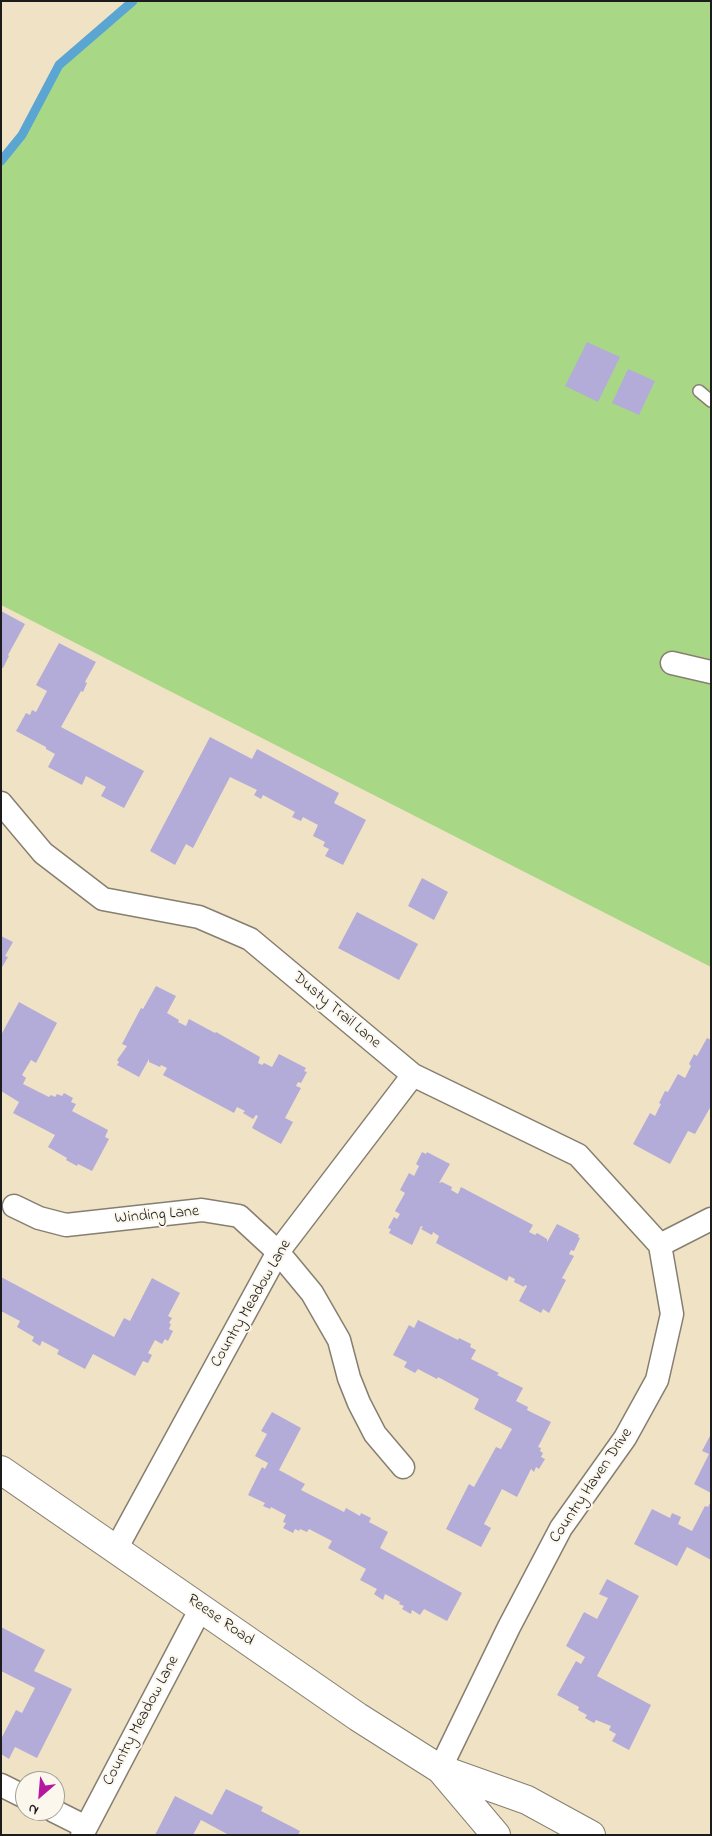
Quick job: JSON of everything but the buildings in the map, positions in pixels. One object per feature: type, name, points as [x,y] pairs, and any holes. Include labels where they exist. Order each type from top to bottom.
[{"type":"main road","name":"Reese Road","points":[[1,1470],[358,1717],[440,1769],[527,1800],[591,1835]]},
{"type":"main road","name":"Reese Road","points":[[440,1769],[496,1835]]},
{"type":"street","points":[[672,663],[711,672]]},
{"type":"street","name":"Dusty Trail Lane","points":[[2,806],[43,853],[102,898],[199,917],[250,939],[413,1075],[578,1155],[660,1245]]},
{"type":"street","name":"Country Meadow Lane","points":[[116,1549],[278,1252],[413,1075]]},
{"type":"street","name":"Winding Lane","points":[[14,1206],[40,1218],[66,1225],[202,1210],[238,1216],[278,1252],[312,1293],[339,1340],[349,1378],[375,1434],[403,1467]]},
{"type":"street","points":[[660,1245],[711,1219]]},
{"type":"street","name":"Country Haven Drive","points":[[440,1769],[509,1627],[561,1528],[625,1438],[657,1380],[672,1314],[660,1245]]},
{"type":"street","name":"Country Meadow Lane","points":[[84,1831],[201,1608]]},
{"type":"street","points":[[1,1785],[15,1791]]},
{"type":"street","points":[[65,1818],[84,1831]]},
{"type":"lane","points":[[699,391],[711,402]]},
{"type":"green space","points":[[133,1],[711,1],[711,967],[1,605],[1,161],[22,135],[60,65]]},
{"type":"waterway","points":[[1,161],[22,135],[59,65],[133,1]]}]
